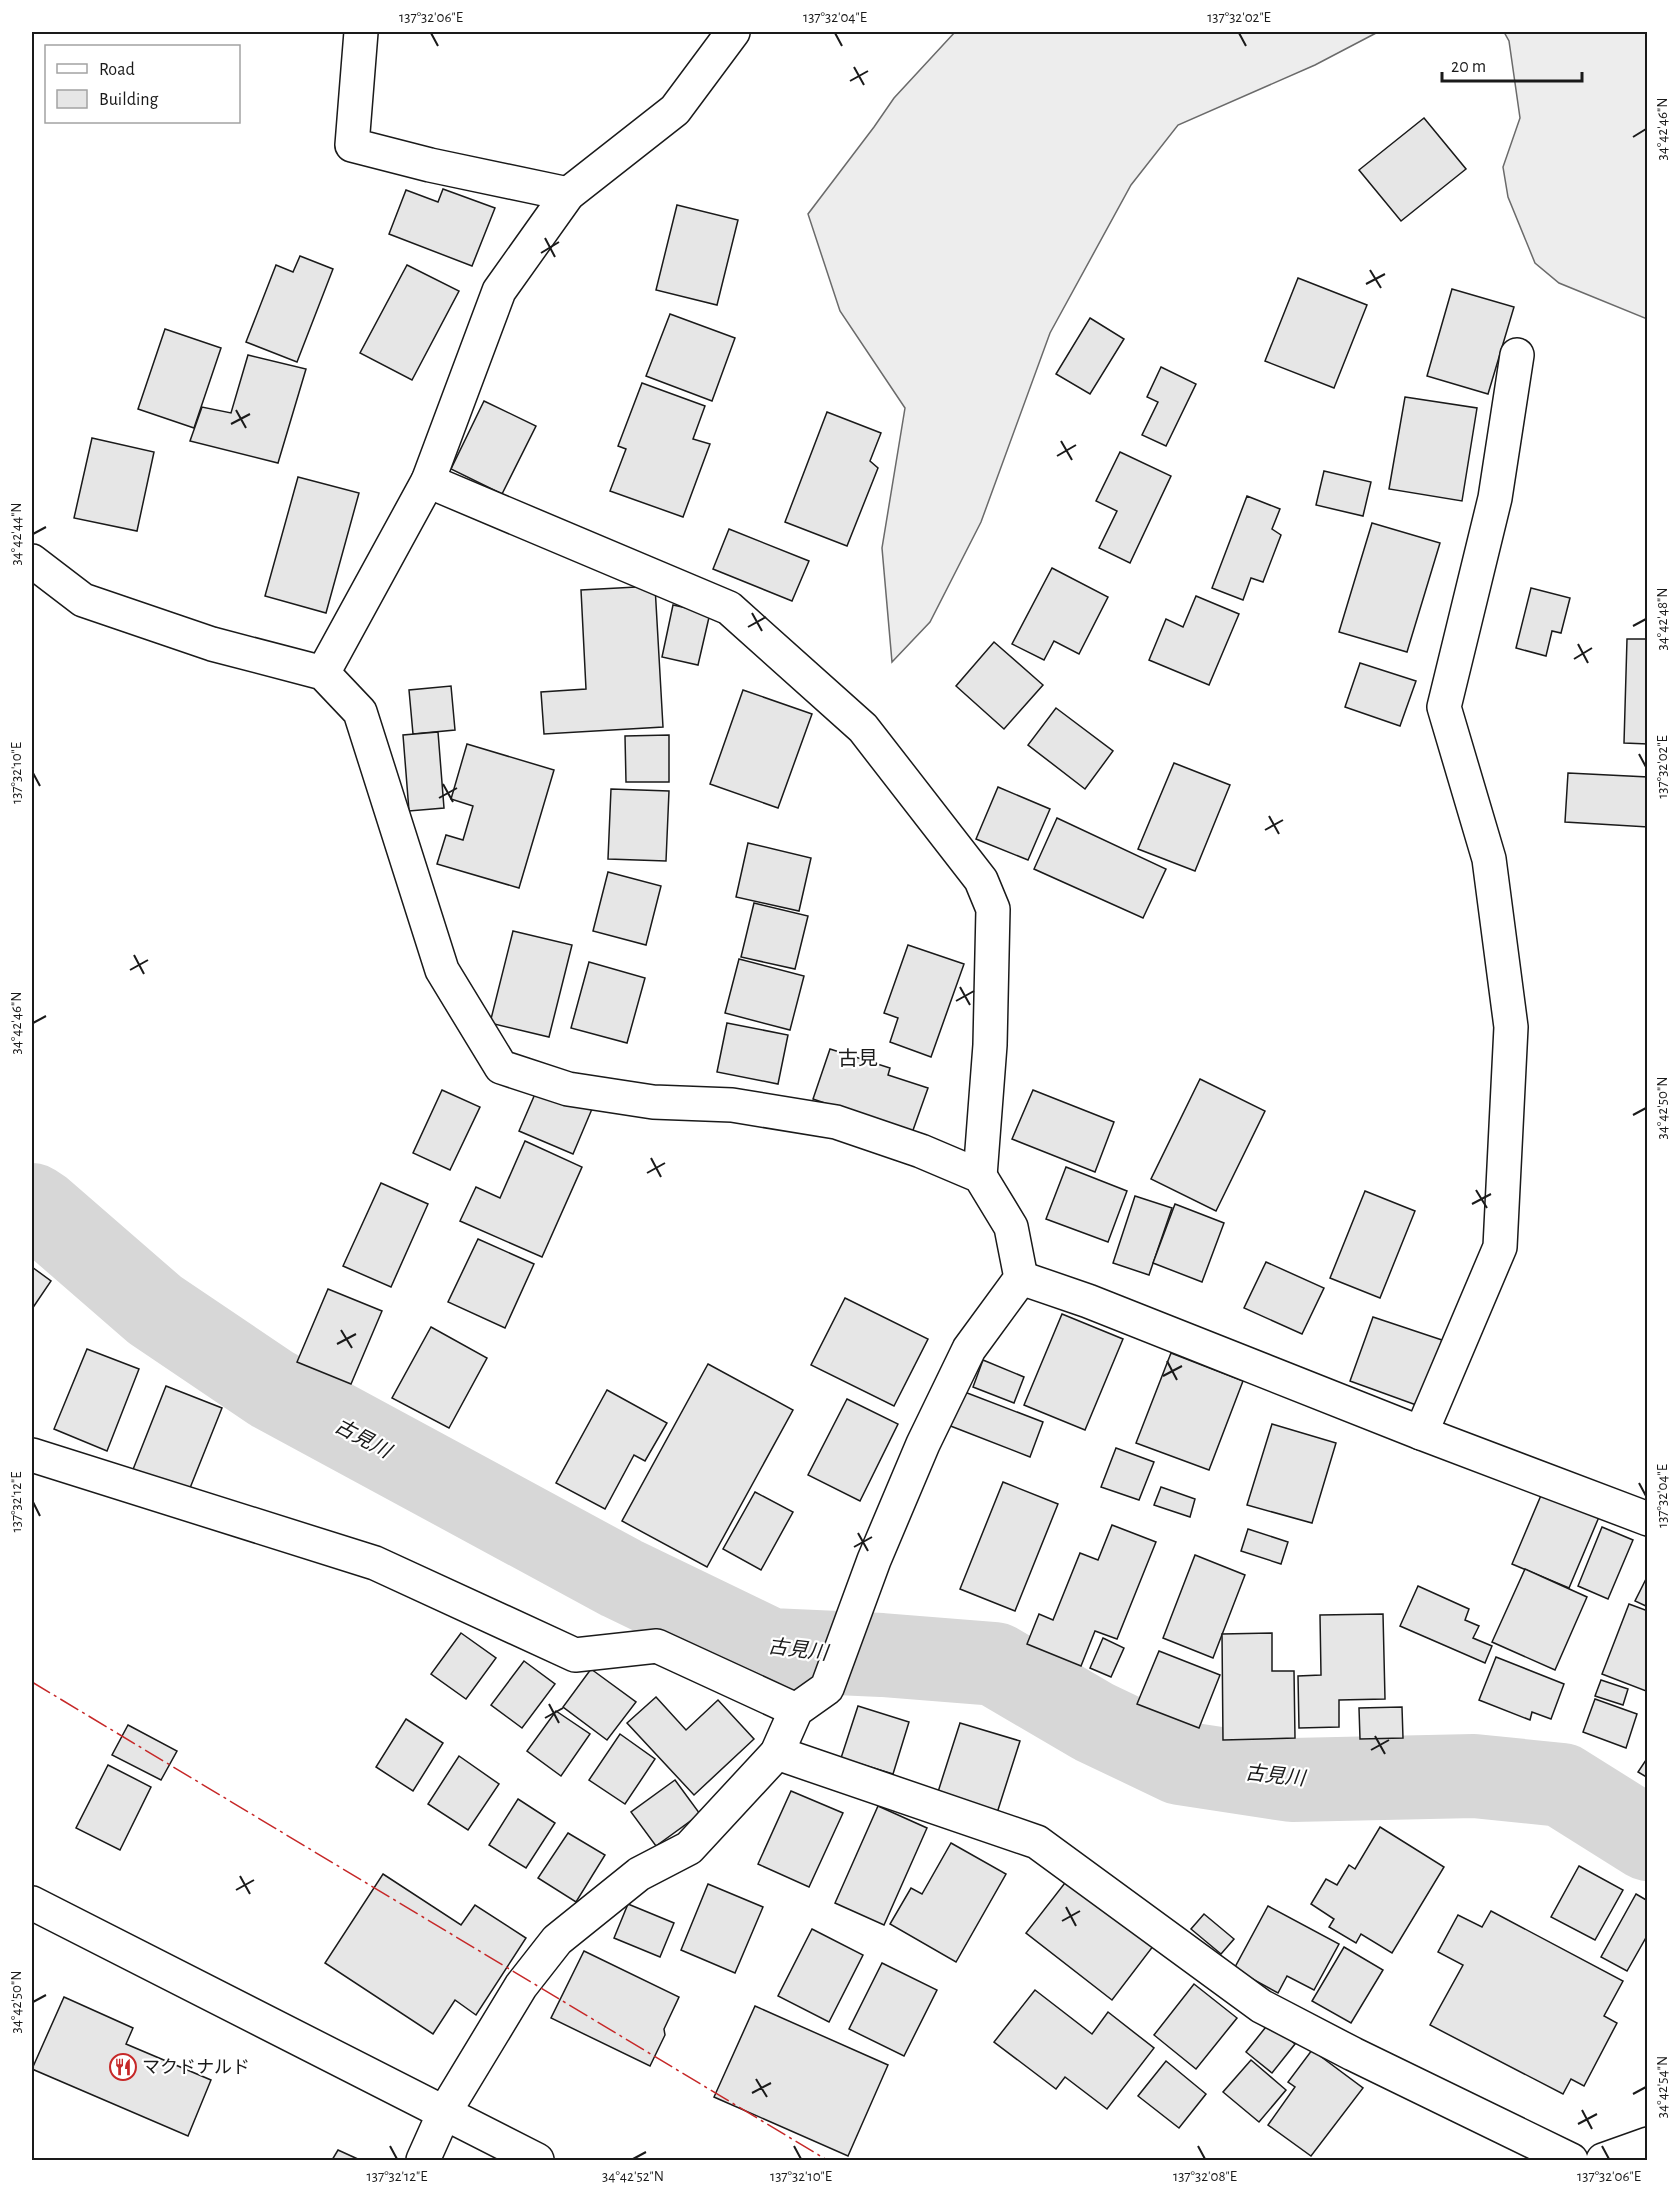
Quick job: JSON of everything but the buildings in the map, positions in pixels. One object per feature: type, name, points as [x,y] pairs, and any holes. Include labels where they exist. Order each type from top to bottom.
[{"type":"street","points":[[361,32],[352,145],[430,165],[568,194]]},
{"type":"street","points":[[323,673],[428,481],[499,291],[568,194],[675,110],[733,32]]},
{"type":"street","points":[[1421,1433],[1500,1247],[1511,1027],[1489,859],[1444,707],[1495,498],[1517,355]]},
{"type":"street","points":[[423,2160],[444,2114],[521,1986],[557,1940],[639,1874],[689,1848],[777,1753],[796,1710],[827,1688],[874,1560],[923,1444],[969,1349],[1022,1278],[1011,1227],[980,1176],[990,1045],[993,909],[981,880],[863,728],[729,608],[428,481]]},
{"type":"street","points":[[32,561],[83,600],[212,644],[323,673],[360,712],[442,970],[501,1067],[568,1089],[653,1102],[732,1105],[837,1122],[921,1151],[980,1176]]},
{"type":"street","points":[[1022,1278],[1088,1300],[1421,1433],[1647,1519]]},
{"type":"street","points":[[32,1455],[375,1563],[575,1654],[657,1646],[796,1710]]},
{"type":"street","points":[[777,1753],[1037,1842],[1261,2006],[1353,2054],[1571,2160]]},
{"type":"street","points":[[32,1903],[537,2160]]},
{"type":"street","points":[[1603,2160],[1647,2144]]},
{"type":"shaded area","points":[[955,32],[1378,32],[1315,65],[1178,125],[1131,185],[1050,333],[981,522],[930,622],[892,662],[882,548],[905,408],[840,311],[808,214],[894,98]]},
{"type":"shaded area","points":[[1504,32],[1647,32],[1647,319],[1559,283],[1535,263],[1508,197],[1503,167],[1520,118],[1509,41]]},
{"type":"waterway","name":"古見川","points":[[32,1205],[155,1310],[272,1389],[621,1578],[770,1650],[882,1655],[995,1664],[1094,1722],[1180,1763],[1292,1780],[1474,1776],[1562,1785],[1648,1839]]},
{"type":"power","points":[[32,1682],[827,2160]]},
{"type":"place","name":"マクドナルド","points":[[123,2067]]},
{"type":"district","name":"古見","points":[[858,1058]]}]
